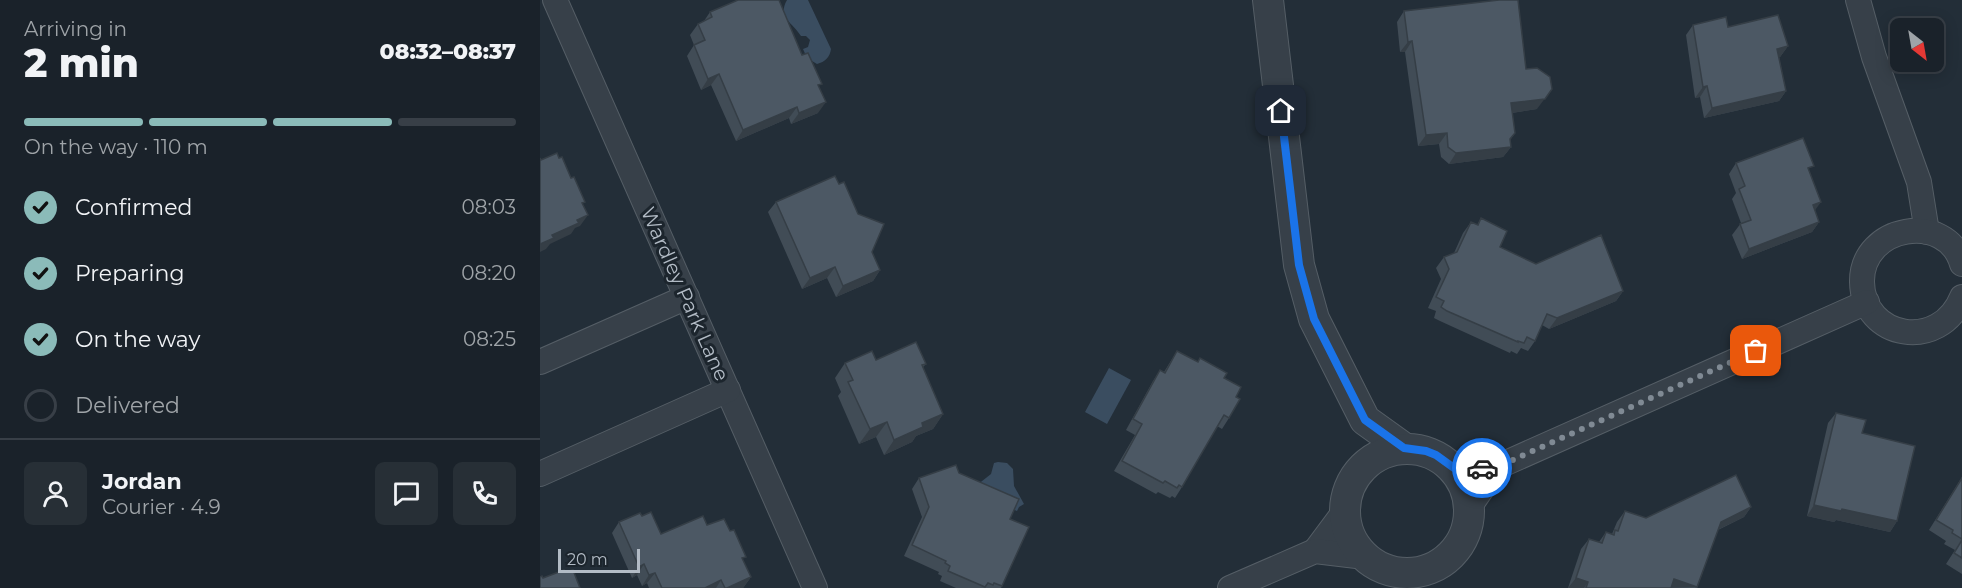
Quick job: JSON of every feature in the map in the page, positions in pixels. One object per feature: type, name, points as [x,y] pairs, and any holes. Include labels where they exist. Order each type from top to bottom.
[{"type":"street","name":"Wardley Park Lane","points":[[555,0],[815,588]]},
{"type":"street","points":[[1268,0],[1299,265],[1314,319],[1365,420],[1404,448]]},
{"type":"street","points":[[1857,0],[1874,57],[1919,182],[1928,232]]},
{"type":"street","points":[[1962,264],[1951,246],[1937,236],[1921,230],[1903,231],[1887,237],[1874,249],[1865,264],[1862,281],[1867,302],[1873,313],[1885,324],[1900,331],[1916,333],[1933,329],[1947,321],[1962,300]]},
{"type":"street","points":[[540,362],[687,297]]},
{"type":"street","points":[[1454,468],[1497,467],[1867,302]]},
{"type":"street","points":[[540,474],[728,390]]},
{"type":"street","points":[[1364,465],[1365,420]]},
{"type":"street","points":[[1404,448],[1436,455],[1454,468],[1465,487],[1470,506],[1465,536],[1455,551],[1421,581],[1391,571],[1365,557],[1348,533],[1344,512],[1348,490],[1364,465],[1384,453],[1404,448]]},
{"type":"street","points":[[1470,506],[1497,467]]},
{"type":"street","points":[[1230,588],[1315,551],[1344,512]]},
{"type":"street","points":[[1315,551],[1365,557]]},
{"type":"street","points":[[1448,588],[1455,551]]},
{"type":"water","points":[[787,0],[808,0],[831,49],[828,57],[822,62],[817,64],[807,58],[803,49],[808,47],[810,40],[806,36],[801,36],[787,20],[784,6]]},
{"type":"water","points":[[1109,368],[1131,380],[1107,424],[1085,412]]},
{"type":"water","points":[[994,463],[1007,463],[1013,469],[1014,486],[1024,504],[1017,511],[980,495],[977,485],[991,474]]},
{"type":"building","points":[[738,0],[779,0],[802,55],[808,53],[822,84],[818,85],[826,102],[799,113],[797,107],[743,130],[719,74],[708,79],[694,45],[705,40],[698,24],[712,17],[710,12]]},
{"type":"building","points":[[1499,0],[1518,0],[1526,69],[1537,68],[1550,77],[1552,89],[1545,99],[1511,103],[1515,133],[1510,139],[1511,147],[1456,153],[1448,147],[1447,133],[1426,135],[1412,41],[1408,42],[1404,11]]},
{"type":"building","points":[[1778,15],[1788,46],[1777,49],[1786,91],[1712,108],[1707,86],[1703,87],[1693,25],[1726,17],[1728,27]]},
{"type":"building","points":[[1803,138],[1814,166],[1808,168],[1821,202],[1813,205],[1819,222],[1749,249],[1740,224],[1751,220],[1739,189],[1745,186],[1736,163]]},
{"type":"building","points":[[557,153],[559,158],[562,157],[571,178],[574,177],[588,215],[577,220],[579,223],[552,235],[554,238],[540,244],[540,158],[541,160]]},
{"type":"building","points":[[835,176],[839,184],[844,182],[858,214],[884,224],[872,252],[880,270],[843,286],[835,267],[810,278],[776,202]]},
{"type":"building","points":[[1481,218],[1507,231],[1500,247],[1536,264],[1601,235],[1623,291],[1557,318],[1547,314],[1535,341],[1527,337],[1524,343],[1447,311],[1441,307],[1444,301],[1436,297],[1449,269],[1444,257],[1457,252],[1471,222],[1478,225]]},
{"type":"building","points":[[916,342],[926,364],[922,365],[943,414],[922,423],[923,427],[894,440],[887,422],[870,429],[848,382],[853,380],[845,363],[872,351],[876,360]]},
{"type":"building","points":[[1177,351],[1198,362],[1200,358],[1227,373],[1224,378],[1241,387],[1236,397],[1240,399],[1229,418],[1224,415],[1182,487],[1179,485],[1177,488],[1122,461],[1142,424],[1133,419],[1160,370],[1165,373]]},
{"type":"building","points":[[1836,413],[1866,420],[1862,433],[1915,446],[1897,521],[1814,505]]},
{"type":"building","points":[[956,465],[959,473],[1019,499],[1010,519],[1029,527],[1002,586],[988,583],[985,587],[948,571],[950,566],[945,563],[946,561],[912,545],[929,507],[919,478]]},
{"type":"building","points":[[1736,475],[1751,507],[1721,522],[1697,587],[1674,579],[1671,588],[1586,588],[1588,582],[1576,578],[1589,539],[1602,543],[1606,532],[1614,535],[1615,530],[1618,531],[1625,511],[1646,518]]},
{"type":"building","points":[[1962,478],[1962,539],[1952,533],[1953,530],[1936,520]]},
{"type":"building","points":[[651,512],[661,534],[703,516],[707,525],[724,519],[730,531],[734,530],[746,557],[742,558],[751,577],[727,588],[721,580],[705,588],[662,588],[655,573],[649,575],[644,564],[639,567],[619,522],[640,513],[642,516]]},
{"type":"building","points":[[1962,540],[1962,558],[1954,553]]},
{"type":"building","points":[[564,570],[565,572],[573,570],[580,588],[540,588],[540,577]]},
{"type":"way so far","points":[[1482,468],[1497,467],[1756,351]]},
{"type":"route","points":[[1281,111],[1299,265],[1314,319],[1365,420],[1404,448],[1416,448],[1436,455],[1454,468],[1482,468]]}]
